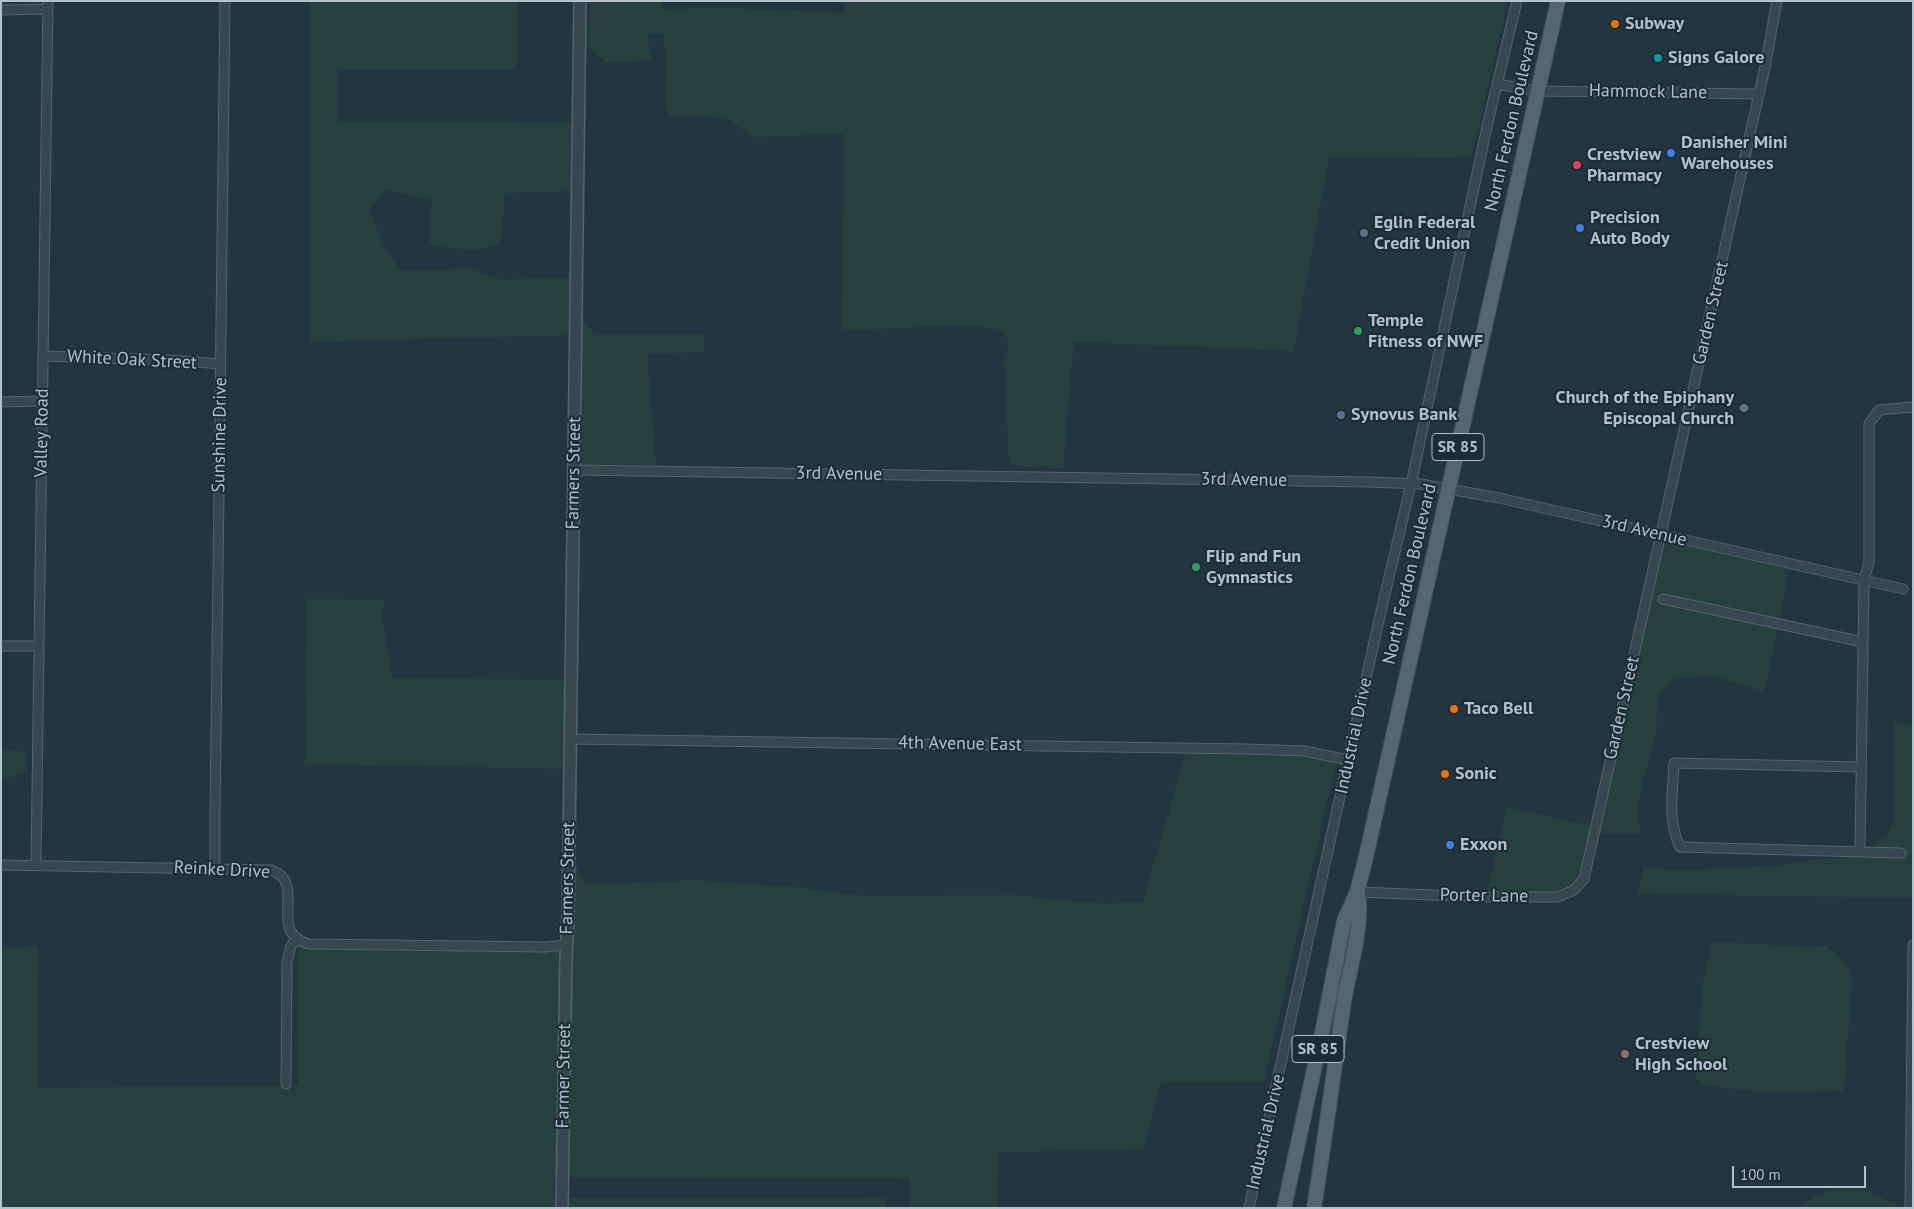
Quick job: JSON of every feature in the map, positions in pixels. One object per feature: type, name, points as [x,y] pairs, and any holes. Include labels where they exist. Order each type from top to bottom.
[{"type":"main road","name":"North Ferdon Boulevard","points":[[1284,1208],[1344,921],[1358,892],[1558,1]]},
{"type":"main road","name":"North Ferdon Boulevard","points":[[1314,1208],[1344,1000],[1360,911],[1358,892]]},
{"type":"street","name":"Sunshine Drive","points":[[216,868],[225,1]]},
{"type":"street","name":"Farmers Street","points":[[566,945],[571,739],[580,1]]},
{"type":"street","name":"Industrial Drive","points":[[1249,1208],[1517,1]]},
{"type":"street","name":"Garden Street","points":[[1589,859],[1759,94],[1777,1]]},
{"type":"street","points":[[1,10],[48,5]]},
{"type":"street","name":"Valley Road","points":[[36,865],[48,5]]},
{"type":"street","name":"Hammock Lane","points":[[1498,84],[1537,91],[1759,94]]},
{"type":"street","name":"White Oak Street","points":[[43,356],[168,360],[221,364]]},
{"type":"street","points":[[1,402],[42,401]]},
{"type":"street","points":[[1860,851],[1864,580],[1868,562],[1869,424],[1879,410],[1913,407]]},
{"type":"street","name":"3rd Avenue","points":[[574,470],[1411,484],[1499,498],[1903,589]]},
{"type":"street","points":[[1663,599],[1863,642]]},
{"type":"street","points":[[1,646],[39,646]]},
{"type":"street","name":"4th Avenue East","points":[[571,739],[1256,749],[1304,751],[1348,760]]},
{"type":"street","points":[[1861,767],[1674,763],[1671,823],[1680,847],[1901,852]]},
{"type":"street","name":"Porter Lane","points":[[1358,892],[1475,897],[1558,897],[1574,890],[1584,879],[1589,859]]},
{"type":"street","name":"Reinke Drive","points":[[1,865],[271,870],[280,873],[288,885],[288,925],[289,931],[296,939]]},
{"type":"street","points":[[286,1084],[287,962],[291,946],[296,939],[308,944],[545,947],[566,945]]},
{"type":"street","name":"Farmer Street","points":[[562,1208],[566,945]]},
{"type":"street","points":[[1910,1208],[1913,945]]},
{"type":"green space","points":[[309,1],[517,1],[517,69],[337,69],[337,121],[574,122],[573,191],[505,193],[501,243],[478,250],[428,246],[432,200],[386,190],[369,210],[386,250],[401,271],[469,268],[501,280],[572,277],[572,335],[310,342]]},
{"type":"green space","points":[[663,1],[663,9],[733,8],[844,13],[845,1],[1508,1],[1472,157],[1329,158],[1294,352],[1074,342],[1063,469],[1009,465],[1004,356],[1007,352],[1008,342],[1006,336],[1001,331],[991,328],[951,326],[842,331],[844,134],[754,137],[728,120],[704,116],[667,116],[664,34],[648,35],[653,59],[626,63],[604,62],[588,47],[589,2]]},
{"type":"green space","points":[[581,318],[594,333],[603,335],[704,334],[704,352],[647,354],[656,465],[579,465]]},
{"type":"green space","points":[[1664,540],[1787,569],[1788,577],[1765,692],[1713,676],[1674,679],[1659,696],[1656,735],[1640,796],[1639,820],[1641,833],[1599,833]]},
{"type":"green space","points":[[307,599],[384,600],[383,620],[393,678],[567,680],[566,769],[305,764]]},
{"type":"green space","points":[[1895,722],[1913,726],[1913,898],[1638,894],[1643,867],[1679,870],[1775,866],[1859,856],[1886,836],[1895,817]]},
{"type":"green space","points":[[1,749],[26,752],[27,772],[1,780]]},
{"type":"green space","points":[[1186,752],[1280,756],[1336,763],[1264,1082],[1161,1083],[1143,1150],[998,1152],[997,1208],[909,1208],[910,1179],[567,1177],[573,866],[576,866],[586,885],[697,880],[793,887],[864,896],[1012,895],[1106,904],[1143,901]]},
{"type":"green space","points":[[1507,807],[1592,826],[1582,869],[1574,883],[1565,888],[1538,893],[1487,892]]},
{"type":"green space","points":[[1712,942],[1826,947],[1836,953],[1849,970],[1852,981],[1844,1091],[1761,1092],[1702,1085],[1696,1078],[1702,986]]},
{"type":"green space","points":[[38,946],[39,1088],[282,1085],[282,1089],[290,1089],[291,1085],[298,1085],[298,946],[309,949],[562,951],[558,1177],[554,1177],[554,1208],[1,1208],[1,948]]},
{"type":"green space","points":[[1849,1189],[1866,1191],[1897,1204],[1896,1208],[1797,1208],[1822,1194]]},
{"type":"green space","points":[[886,1197],[886,1208],[570,1208],[570,1198]]},
{"type":"place","name":"Subway","points":[[1615,24]]},
{"type":"place","name":"Signs Galore","points":[[1658,58]]},
{"type":"place","name":"Danisher Mini Warehouses","points":[[1671,153]]},
{"type":"place","name":"Crestview Pharmacy","points":[[1577,165]]},
{"type":"place","name":"Precision Auto Body","points":[[1580,228]]},
{"type":"place","name":"Eglin Federal Credit Union","points":[[1364,233]]},
{"type":"place","name":"Temple Fitness of NWF","points":[[1358,331]]},
{"type":"place","name":"Church of the Epiphany Episcopal Church","points":[[1744,408]]},
{"type":"place","name":"Synovus Bank","points":[[1341,415]]},
{"type":"place","name":"Flip and Fun Gymnastics","points":[[1196,567]]},
{"type":"place","name":"Taco Bell","points":[[1454,709]]},
{"type":"place","name":"Sonic","points":[[1445,774]]},
{"type":"place","name":"Exxon","points":[[1450,845]]},
{"type":"place","name":"Crestview High School","points":[[1625,1054]]}]
